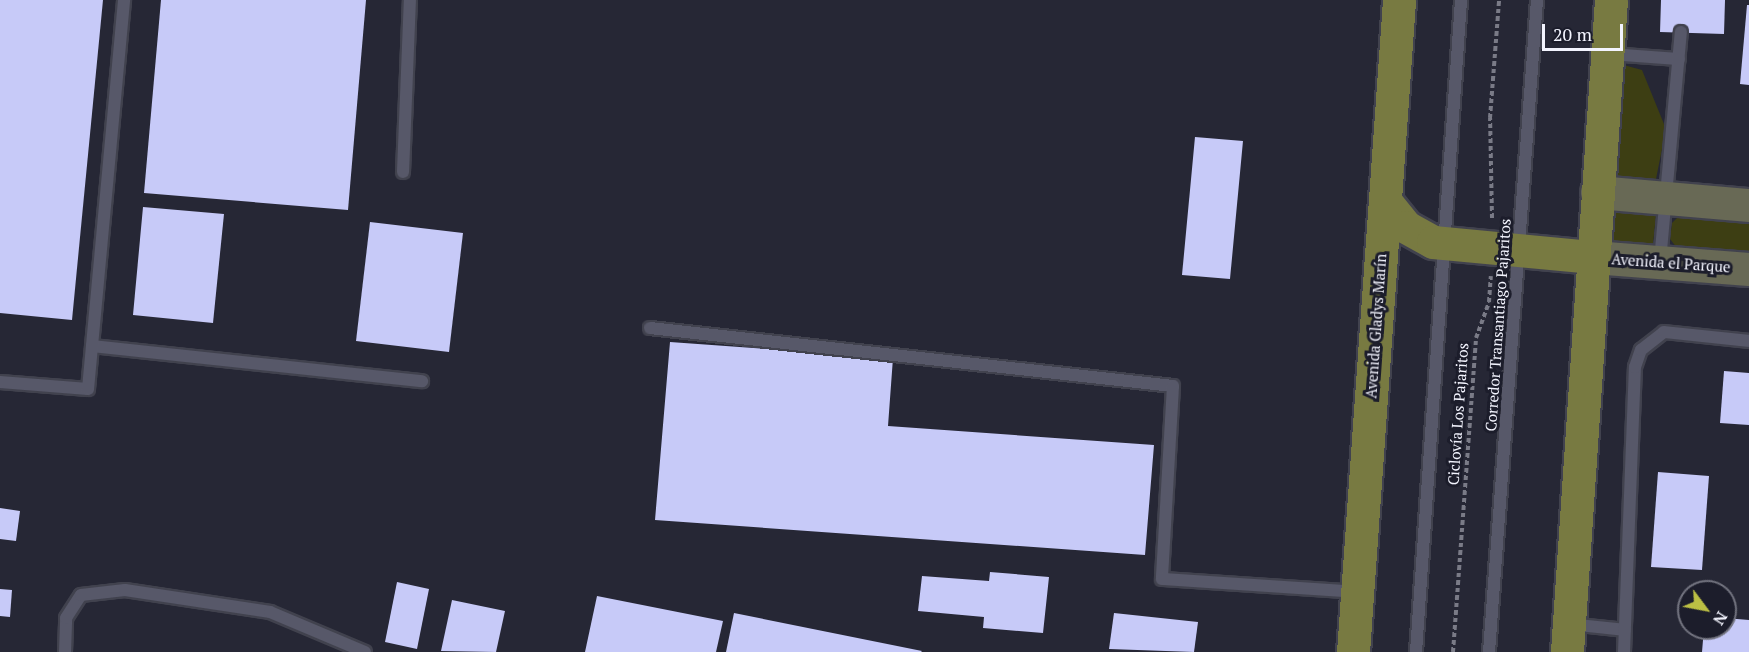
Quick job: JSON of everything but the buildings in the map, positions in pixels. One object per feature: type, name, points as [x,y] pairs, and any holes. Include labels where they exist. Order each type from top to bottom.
[{"type":"main road","name":"Avenida Gladys Marín","points":[[1353,652],[1399,0]]},
{"type":"main road","points":[[1568,638],[1611,0]]},
{"type":"main road","points":[[1385,201],[1406,227],[1446,246],[1593,257]]},
{"type":"street","points":[[1597,192],[1749,205]]},
{"type":"street","name":"Avenida el Parque","points":[[1593,257],[1749,269]]},
{"type":"lane","points":[[0,382],[88,389],[124,0]]},
{"type":"lane","points":[[403,172],[410,0]]},
{"type":"lane","points":[[1416,652],[1446,246],[1461,0]]},
{"type":"lane","name":"Corredor Transantiago Pajaritos","points":[[1489,652],[1506,250],[1537,0]]},
{"type":"lane","points":[[1660,263],[1681,32]]},
{"type":"lane","points":[[1607,54],[1679,59]]},
{"type":"lane","points":[[650,328],[1173,386],[1162,579],[1358,592]]},
{"type":"lane","points":[[1624,652],[1635,367],[1641,350],[1664,332],[1749,341]]},
{"type":"lane","points":[[92,346],[422,381]]},
{"type":"lane","points":[[65,652],[66,618],[81,595],[126,590],[270,612],[365,652]]},
{"type":"lane","points":[[1568,638],[1625,630]]},
{"type":"path","name":"Ciclovía Los Pajaritos","points":[[1453,652],[1476,338],[1506,250],[1490,118],[1498,0]]},
{"type":"shaded area","points":[[1620,64],[1642,70],[1666,129],[1656,179],[1614,177]]},
{"type":"shaded area","points":[[1612,202],[1657,207],[1652,253],[1607,248]]},
{"type":"shaded area","points":[[1684,211],[1749,217],[1749,257],[1680,252],[1670,239],[1672,223]]}]
